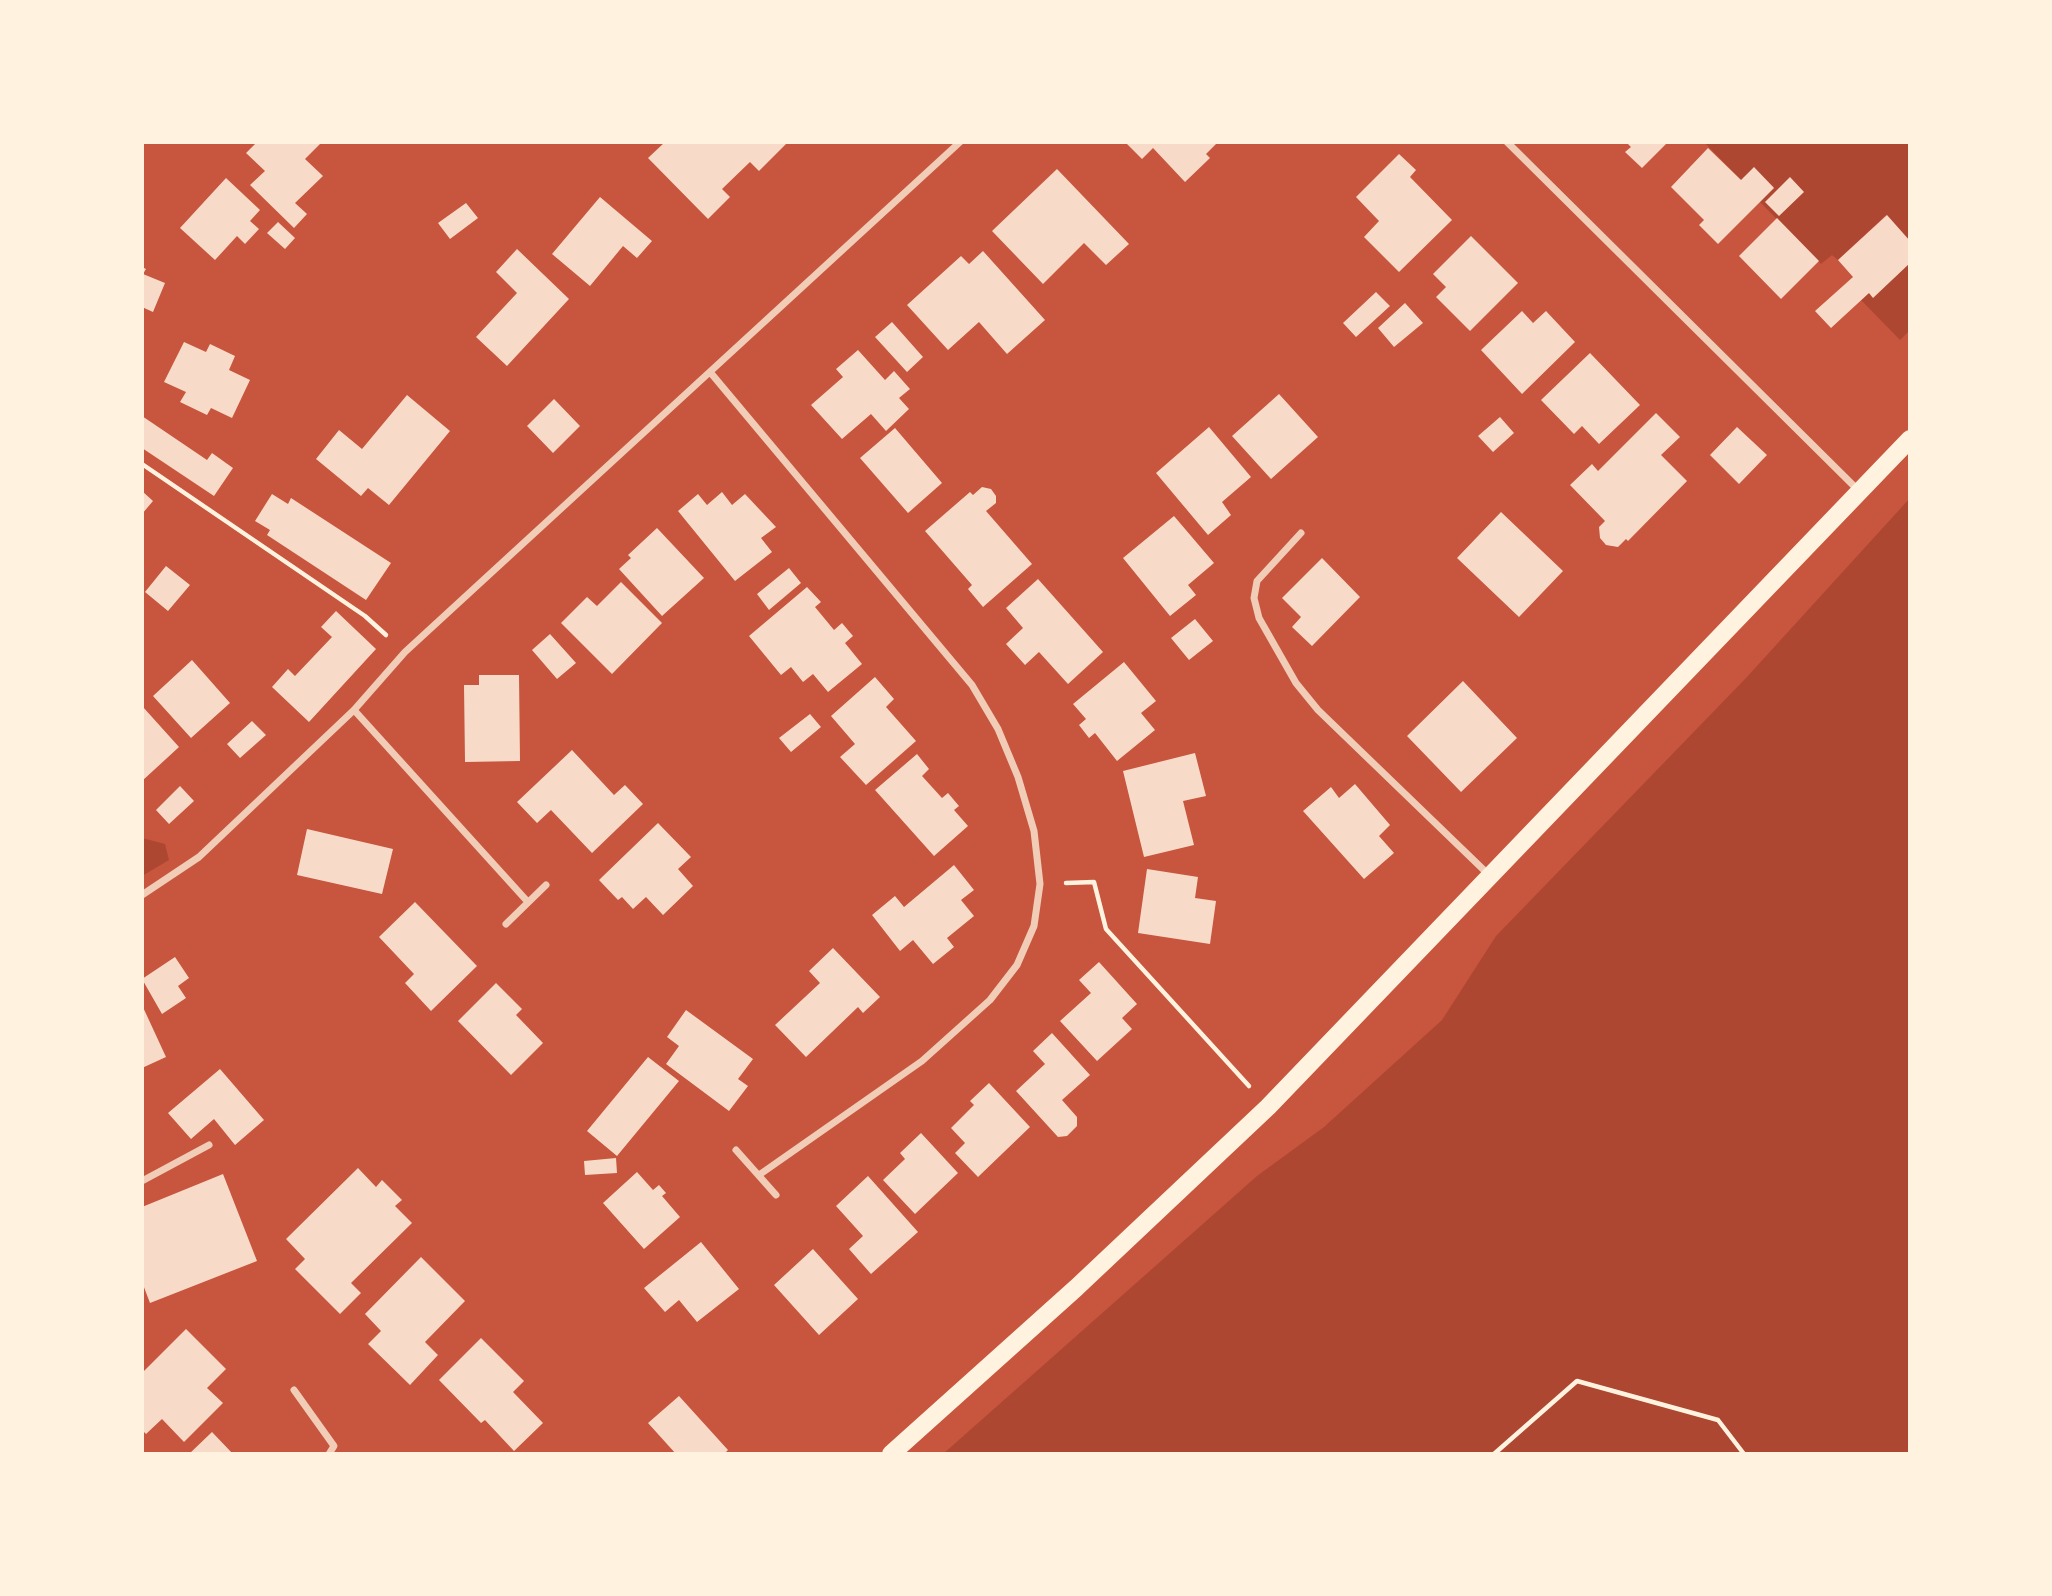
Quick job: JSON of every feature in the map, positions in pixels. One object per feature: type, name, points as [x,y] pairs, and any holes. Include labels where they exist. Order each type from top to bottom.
[{"type":"main road","points":[[891,1454],[1076,1288],[1268,1108],[1492,878],[1858,490],[1910,439]]},
{"type":"street","points":[[142,895],[200,857],[354,710],[405,652],[960,142]]},
{"type":"street","points":[[1507,142],[1858,490]]},
{"type":"street","points":[[710,372],[972,685],[998,729],[1018,777],[1034,831],[1040,884],[1034,926],[1017,965],[990,1000],[922,1061],[759,1175]]},
{"type":"street","points":[[1301,533],[1257,580],[1254,598],[1259,618],[1296,682],[1318,710],[1492,878]]},
{"type":"street","points":[[354,710],[527,901]]},
{"type":"street","points":[[506,924],[546,885]]},
{"type":"street","points":[[142,1181],[209,1145]]},
{"type":"street","points":[[736,1150],[776,1195]]},
{"type":"street","points":[[294,1390],[334,1446],[329,1454]]},
{"type":"path","points":[[142,464],[365,616],[405,652]]},
{"type":"path","points":[[1040,884],[1094,882],[1106,929],[1268,1108]]},
{"type":"path","points":[[1494,1454],[1577,1381],[1718,1420],[1744,1454]]},
{"type":"shaded area","points":[[1704,142],[1910,142],[1910,241],[1886,215],[1838,260],[1832,255],[1821,264],[1760,202],[1774,187],[1754,168],[1741,180]]},
{"type":"shaded area","points":[[1910,263],[1910,330],[1900,340],[1861,300],[1869,293],[1873,297]]},
{"type":"shaded area","points":[[1910,498],[1910,1454],[943,1454],[1257,1176],[1324,1127],[1442,1020],[1496,936],[1746,678]]},
{"type":"shaded area","points":[[142,838],[165,844],[169,860],[142,876]]},
{"type":"building","points":[[257,142],[322,142],[305,159],[323,176],[295,203],[307,214],[294,228],[250,185],[265,171],[246,153]]},
{"type":"building","points":[[665,142],[786,144],[759,171],[750,162],[722,189],[730,197],[708,219],[648,158]]},
{"type":"building","points":[[1125,142],[1218,142],[1206,154],[1210,158],[1185,182],[1153,148],[1142,159]]},
{"type":"building","points":[[1626,142],[1668,142],[1642,168],[1625,152],[1631,147]]},
{"type":"building","points":[[1708,148],[1741,180],[1754,167],[1774,188],[1718,244],[1699,225],[1704,220],[1671,187]]},
{"type":"building","points":[[1399,154],[1416,170],[1410,177],[1452,220],[1399,272],[1364,237],[1379,221],[1356,197]]},
{"type":"building","points":[[1057,169],[1129,244],[1106,265],[1084,243],[1043,284],[992,231]]},
{"type":"building","points":[[1790,177],[1804,192],[1779,216],[1765,202]]},
{"type":"building","points":[[226,178],[260,210],[250,221],[259,229],[245,244],[237,236],[215,260],[180,228]]},
{"type":"building","points":[[600,197],[652,241],[637,258],[623,246],[590,286],[552,254]]},
{"type":"building","points":[[466,203],[478,218],[450,239],[438,223]]},
{"type":"building","points":[[1887,215],[1910,241],[1910,263],[1873,298],[1869,293],[1831,328],[1815,311],[1853,277],[1838,260]]},
{"type":"building","points":[[1777,218],[1819,261],[1781,299],[1739,256]]},
{"type":"building","points":[[278,222],[295,238],[285,249],[267,233]]},
{"type":"building","points":[[1471,236],[1518,283],[1470,331],[1436,297],[1446,287],[1433,274]]},
{"type":"building","points":[[517,249],[569,299],[507,366],[476,337],[517,293],[496,272]]},
{"type":"building","points":[[983,251],[1045,320],[1007,354],[979,322],[948,350],[907,305],[961,256],[969,264]]},
{"type":"building","points":[[142,267],[146,269],[143,274],[165,283],[153,312],[142,307]]},
{"type":"building","points":[[1376,292],[1390,306],[1356,337],[1343,323]]},
{"type":"building","points":[[1405,303],[1423,323],[1394,347],[1378,328]]},
{"type":"building","points":[[1522,311],[1533,323],[1546,311],[1575,342],[1522,394],[1481,350]]},
{"type":"building","points":[[892,322],[923,357],[907,372],[875,337]]},
{"type":"building","points":[[184,342],[206,352],[210,344],[235,356],[229,370],[250,380],[232,418],[211,408],[207,415],[180,402],[186,392],[164,382]]},
{"type":"building","points":[[858,350],[885,380],[894,371],[910,389],[899,398],[909,409],[886,431],[871,414],[842,439],[811,405],[843,377],[836,369]]},
{"type":"building","points":[[1590,353],[1640,405],[1599,444],[1582,426],[1574,434],[1541,400]]},
{"type":"building","points":[[1279,394],[1318,437],[1271,479],[1232,436]]},
{"type":"building","points":[[407,395],[450,431],[389,505],[368,488],[361,496],[316,459],[339,430],[362,449]]},
{"type":"building","points":[[554,399],[580,426],[553,453],[527,426]]},
{"type":"building","points":[[1656,413],[1680,437],[1661,455],[1687,481],[1628,541],[1626,539],[1618,547],[1606,545],[1600,538],[1599,527],[1605,521],[1570,485],[1592,464],[1598,471]]},
{"type":"building","points":[[142,416],[207,460],[212,453],[233,468],[214,496],[142,448]]},
{"type":"building","points":[[1500,417],[1514,433],[1493,452],[1478,436]]},
{"type":"building","points":[[1209,427],[1251,477],[1222,502],[1231,515],[1208,535],[1156,473]]},
{"type":"building","points":[[1737,427],[1767,455],[1739,484],[1710,455]]},
{"type":"building","points":[[895,428],[942,483],[908,513],[860,458]]},
{"type":"building","points":[[982,487],[991,489],[996,496],[996,503],[986,511],[1032,564],[983,607],[968,589],[972,585],[925,531],[970,492],[973,495]]},
{"type":"building","points":[[142,491],[153,501],[142,514]]},
{"type":"building","points":[[722,492],[732,505],[745,494],[776,527],[761,538],[772,552],[735,581],[678,511],[698,494],[707,505]]},
{"type":"building","points":[[272,494],[288,504],[291,498],[391,563],[366,600],[267,535],[270,530],[255,521]]},
{"type":"building","points":[[1501,512],[1563,571],[1519,617],[1457,558]]},
{"type":"building","points":[[1174,516],[1214,563],[1188,585],[1196,595],[1170,616],[1123,558]]},
{"type":"building","points":[[657,528],[704,578],[662,616],[619,569],[631,558],[628,555]]},
{"type":"building","points":[[1322,558],[1360,597],[1312,646],[1292,627],[1301,617],[1282,598]]},
{"type":"building","points":[[166,566],[190,585],[168,611],[145,592]]},
{"type":"building","points":[[789,568],[801,583],[769,610],[757,594]]},
{"type":"building","points":[[1038,579],[1103,652],[1068,684],[1039,652],[1025,665],[1006,644],[1023,628],[1006,608]]},
{"type":"building","points":[[621,582],[662,623],[612,674],[561,623],[587,597],[597,606]]},
{"type":"building","points":[[807,587],[821,602],[815,607],[834,630],[842,623],[853,636],[845,643],[862,664],[828,692],[813,674],[803,682],[791,667],[781,675],[749,636]]},
{"type":"building","points":[[336,611],[376,649],[309,722],[272,687],[288,669],[295,676],[332,637],[321,627]]},
{"type":"building","points":[[1195,619],[1213,641],[1189,660],[1171,638]]},
{"type":"building","points":[[550,634],[576,663],[557,679],[532,650]]},
{"type":"building","points":[[192,660],[230,703],[191,738],[153,696]]},
{"type":"building","points":[[1124,662],[1156,701],[1141,713],[1155,730],[1117,761],[1095,733],[1089,738],[1079,725],[1086,719],[1073,704]]},
{"type":"building","points":[[479,675],[519,675],[520,761],[465,762],[464,685],[479,685]]},
{"type":"building","points":[[875,677],[894,699],[886,707],[916,741],[866,785],[840,757],[855,744],[831,716]]},
{"type":"building","points":[[1463,681],[1517,738],[1461,792],[1407,736]]},
{"type":"building","points":[[143,707],[179,747],[142,781],[142,709]]},
{"type":"building","points":[[810,714],[821,727],[791,752],[779,738]]},
{"type":"building","points":[[252,721],[266,735],[240,758],[227,744]]},
{"type":"building","points":[[572,750],[614,795],[625,785],[643,804],[592,853],[551,810],[537,823],[517,802]]},
{"type":"building","points":[[1195,753],[1206,796],[1183,801],[1194,845],[1144,857],[1123,771]]},
{"type":"building","points":[[917,754],[929,769],[922,776],[942,798],[948,793],[959,806],[954,810],[968,826],[934,856],[875,790]]},
{"type":"building","points":[[1355,784],[1390,825],[1379,836],[1394,853],[1364,879],[1303,811],[1331,787],[1339,798]]},
{"type":"building","points":[[180,786],[194,801],[169,824],[156,810]]},
{"type":"building","points":[[658,823],[691,857],[678,869],[693,886],[663,915],[646,897],[633,909],[622,897],[618,900],[599,880]]},
{"type":"building","points":[[307,829],[393,849],[382,894],[297,875]]},
{"type":"building","points":[[954,865],[974,890],[961,900],[974,916],[947,938],[954,947],[933,964],[913,940],[900,951],[872,915],[895,896],[904,907]]},
{"type":"building","points":[[1147,869],[1198,877],[1195,898],[1216,901],[1210,944],[1138,933]]},
{"type":"building","points":[[415,902],[477,966],[431,1011],[405,983],[414,974],[379,937]]},
{"type":"building","points":[[833,948],[880,997],[863,1013],[858,1007],[806,1057],[775,1025],[820,983],[809,971]]},
{"type":"building","points":[[175,957],[189,978],[178,986],[186,998],[162,1014],[142,979]]},
{"type":"building","points":[[1099,962],[1137,1004],[1122,1018],[1132,1029],[1097,1061],[1060,1021],[1091,993],[1079,980]]},
{"type":"building","points":[[496,983],[522,1009],[516,1015],[543,1043],[511,1075],[458,1021]]},
{"type":"building","points":[[142,1005],[166,1057],[142,1068]]},
{"type":"building","points":[[686,1010],[753,1059],[738,1079],[748,1086],[729,1111],[666,1064],[679,1046],[667,1037]]},
{"type":"building","points":[[1052,1033],[1090,1075],[1062,1100],[1077,1117],[1077,1126],[1067,1136],[1058,1137],[1016,1091],[1045,1064],[1033,1051]]},
{"type":"building","points":[[648,1057],[679,1081],[617,1156],[587,1131]]},
{"type":"building","points":[[220,1069],[264,1120],[235,1145],[214,1119],[191,1139],[168,1113]]},
{"type":"building","points":[[989,1083],[1030,1127],[978,1177],[955,1153],[965,1143],[951,1128],[974,1105],[970,1101]]},
{"type":"building","points":[[921,1133],[958,1173],[915,1214],[883,1180],[905,1159],[900,1153]]},
{"type":"building","points":[[616,1158],[617,1173],[585,1175],[584,1161]]},
{"type":"building","points":[[358,1168],[376,1187],[382,1180],[402,1200],[395,1206],[412,1223],[351,1283],[361,1293],[340,1314],[295,1269],[305,1259],[286,1239]]},
{"type":"building","points":[[637,1172],[653,1190],[659,1185],[666,1193],[662,1196],[680,1217],[644,1249],[603,1203]]},
{"type":"building","points":[[223,1174],[257,1261],[150,1303],[142,1282],[142,1207]]},
{"type":"building","points":[[868,1176],[918,1232],[871,1274],[849,1249],[863,1236],[836,1206]]},
{"type":"building","points":[[701,1242],[739,1289],[697,1322],[679,1300],[665,1312],[644,1288]]},
{"type":"building","points":[[813,1249],[858,1299],[819,1335],[774,1285]]},
{"type":"building","points":[[421,1257],[465,1301],[425,1342],[438,1355],[410,1385],[368,1344],[381,1331],[365,1314]]},
{"type":"building","points":[[186,1329],[226,1369],[207,1388],[223,1403],[184,1442],[162,1419],[146,1434],[142,1430],[142,1373]]},
{"type":"building","points":[[481,1338],[524,1381],[513,1392],[543,1423],[514,1451],[485,1420],[481,1423],[439,1380]]},
{"type":"building","points":[[679,1396],[728,1450],[724,1454],[676,1454],[648,1423]]},
{"type":"building","points":[[212,1432],[233,1454],[189,1454]]}]
